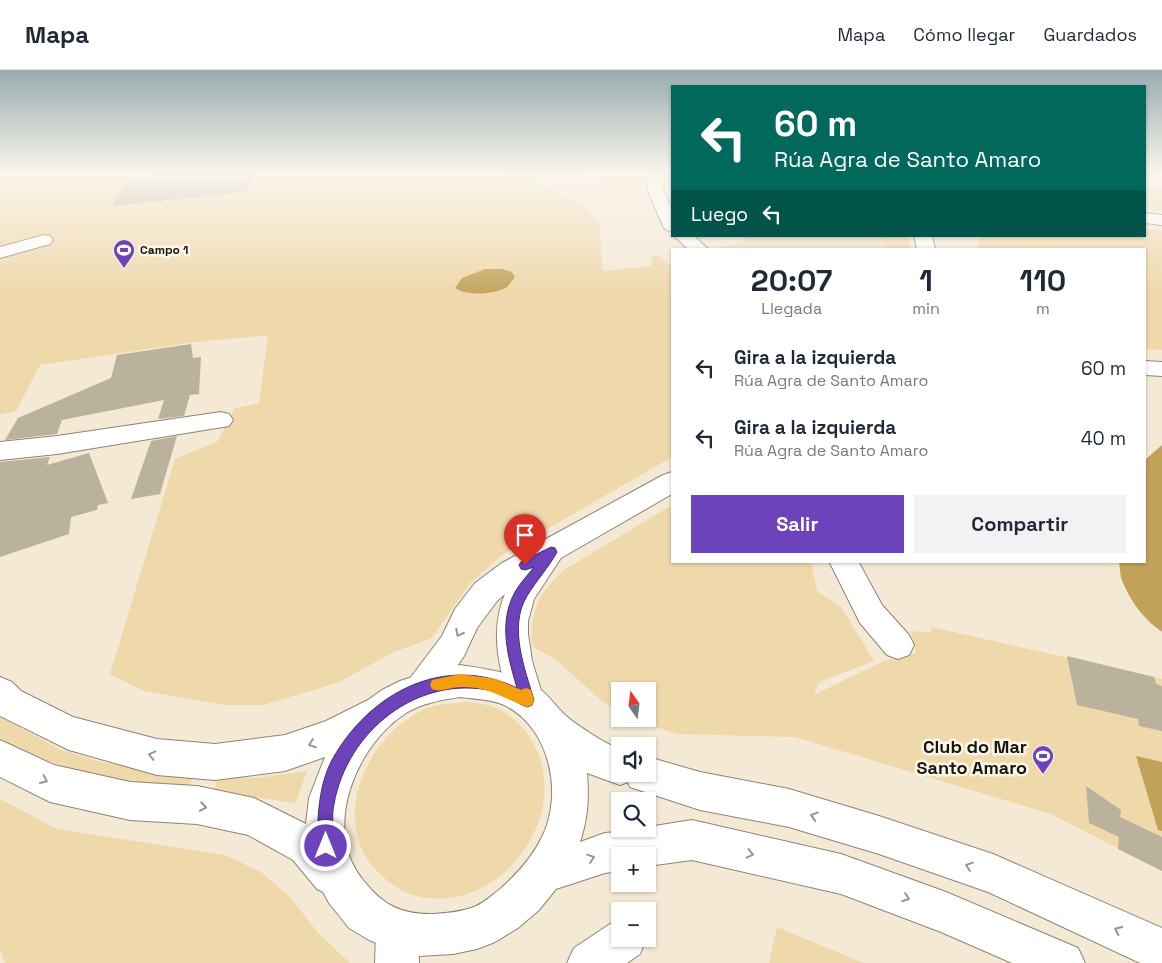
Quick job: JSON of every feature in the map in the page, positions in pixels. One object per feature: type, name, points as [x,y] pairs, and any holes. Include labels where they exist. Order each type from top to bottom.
[{"type":"main road","points":[[1146,218],[1162,220]]},
{"type":"main road","points":[[684,237],[698,248]]},
{"type":"main road","points":[[0,253],[44,240]]},
{"type":"main road","points":[[1146,368],[1162,369]]},
{"type":"main road","points":[[0,451],[57,445],[221,420]]},
{"type":"main road","points":[[423,688],[453,646],[466,619],[486,592],[512,572],[551,552],[671,483]]},
{"type":"main road","points":[[0,758],[50,783],[130,801],[197,805],[254,817],[307,846],[363,912],[397,947],[437,936],[478,928],[515,905],[545,873],[564,835],[571,795],[567,758],[540,714],[516,659],[511,621],[520,596],[551,552]]},
{"type":"main road","points":[[844,563],[870,614],[898,645]]},
{"type":"main road","points":[[0,693],[9,703],[69,733],[157,757],[215,762],[285,754],[334,736],[404,696],[423,688],[460,681],[496,685],[540,714],[602,761],[611,764]]},
{"type":"main road","points":[[339,884],[326,846],[326,805],[337,766],[359,733],[386,706]]},
{"type":"main road","points":[[656,778],[700,791],[789,808],[879,835],[983,871],[1121,931],[1162,951]]},
{"type":"main road","points":[[545,873],[605,852],[692,840],[841,874],[946,913],[1063,963]]},
{"type":"main road","points":[[589,963],[613,947]]},
{"type":"shaded area","points":[[0,216],[594,216],[599,222],[603,271],[651,266],[652,256],[660,256],[671,266],[671,458],[502,555],[470,583],[432,638],[394,652],[337,683],[263,705],[224,705],[144,691],[110,674],[175,459],[218,441],[235,408],[259,403],[268,335],[196,342],[40,365],[16,411],[0,415]]},
{"type":"shaded area","points":[[1146,229],[1162,231],[1162,350],[1146,349],[1146,248],[977,248],[980,237],[1146,237]]},
{"type":"shaded area","points":[[741,237],[886,237],[886,248],[720,248],[744,241]]},
{"type":"shaded area","points":[[886,237],[907,237],[911,248],[886,248]]},
{"type":"shaded area","points":[[485,269],[502,269],[512,272],[515,277],[507,287],[496,292],[474,293],[460,291],[455,288],[462,278]]},
{"type":"shaded area","points":[[1162,445],[1162,632],[1135,605],[1127,592],[1120,573],[1119,563],[1146,563],[1146,459]]},
{"type":"shaded area","points":[[671,506],[671,563],[811,563],[817,591],[842,608],[874,661],[819,682],[814,695],[886,660],[916,653],[911,631],[932,633],[931,627],[1162,679],[1162,871],[1051,814],[795,737],[677,734],[656,727],[656,682],[611,682],[611,706],[602,701],[556,660],[532,646],[532,623],[537,604],[564,570]]},
{"type":"shaded area","points":[[469,702],[488,705],[510,716],[526,731],[533,743],[543,771],[544,801],[536,829],[521,854],[500,876],[475,891],[447,898],[411,895],[389,882],[365,855],[356,833],[355,809],[359,785],[369,762],[383,742],[401,724],[421,711],[433,706]]},
{"type":"shaded area","points":[[0,717],[61,750],[101,762],[193,777],[188,790],[115,779],[67,767],[22,750],[0,738]]},
{"type":"shaded area","points":[[1136,756],[1162,762],[1162,831],[1158,830]]},
{"type":"shaded area","points":[[307,771],[296,802],[293,803],[214,791],[218,778],[258,778]]},
{"type":"shaded area","points":[[0,799],[57,829],[225,855],[261,872],[290,897],[318,933],[350,963],[5,963],[0,948]]},
{"type":"shaded area","points":[[777,927],[863,963],[769,963]]},
{"type":"building","points":[[191,344],[193,358],[201,357],[199,394],[190,395],[184,416],[158,419],[164,400],[62,420],[57,434],[5,440],[18,418],[111,378],[117,355]]},
{"type":"building","points":[[177,436],[160,494],[131,499],[151,441]]},
{"type":"building","points":[[89,453],[108,503],[98,505],[97,510],[71,517],[69,534],[0,557],[0,462],[50,457],[47,465]]},
{"type":"building","points":[[1067,656],[1154,677],[1156,684],[1162,686],[1162,731],[1139,726],[1138,719],[1077,705]]},
{"type":"building","points":[[1086,786],[1121,810],[1120,817],[1162,837],[1162,871],[1118,849],[1119,837],[1089,823]]},
{"type":"slow traffic","points":[[437,685],[460,681],[496,685],[527,700],[526,695]]},
{"type":"place","name":"Campo 1","points":[[124,269]]},
{"type":"place","name":"Club do Mar Santo Amaro","points":[[1043,775]]},
{"type":"route","points":[[326,846],[326,805],[337,766],[359,733],[386,706],[423,688],[460,681],[496,685],[527,700],[513,648],[511,621],[520,596],[551,552],[525,565]]}]
